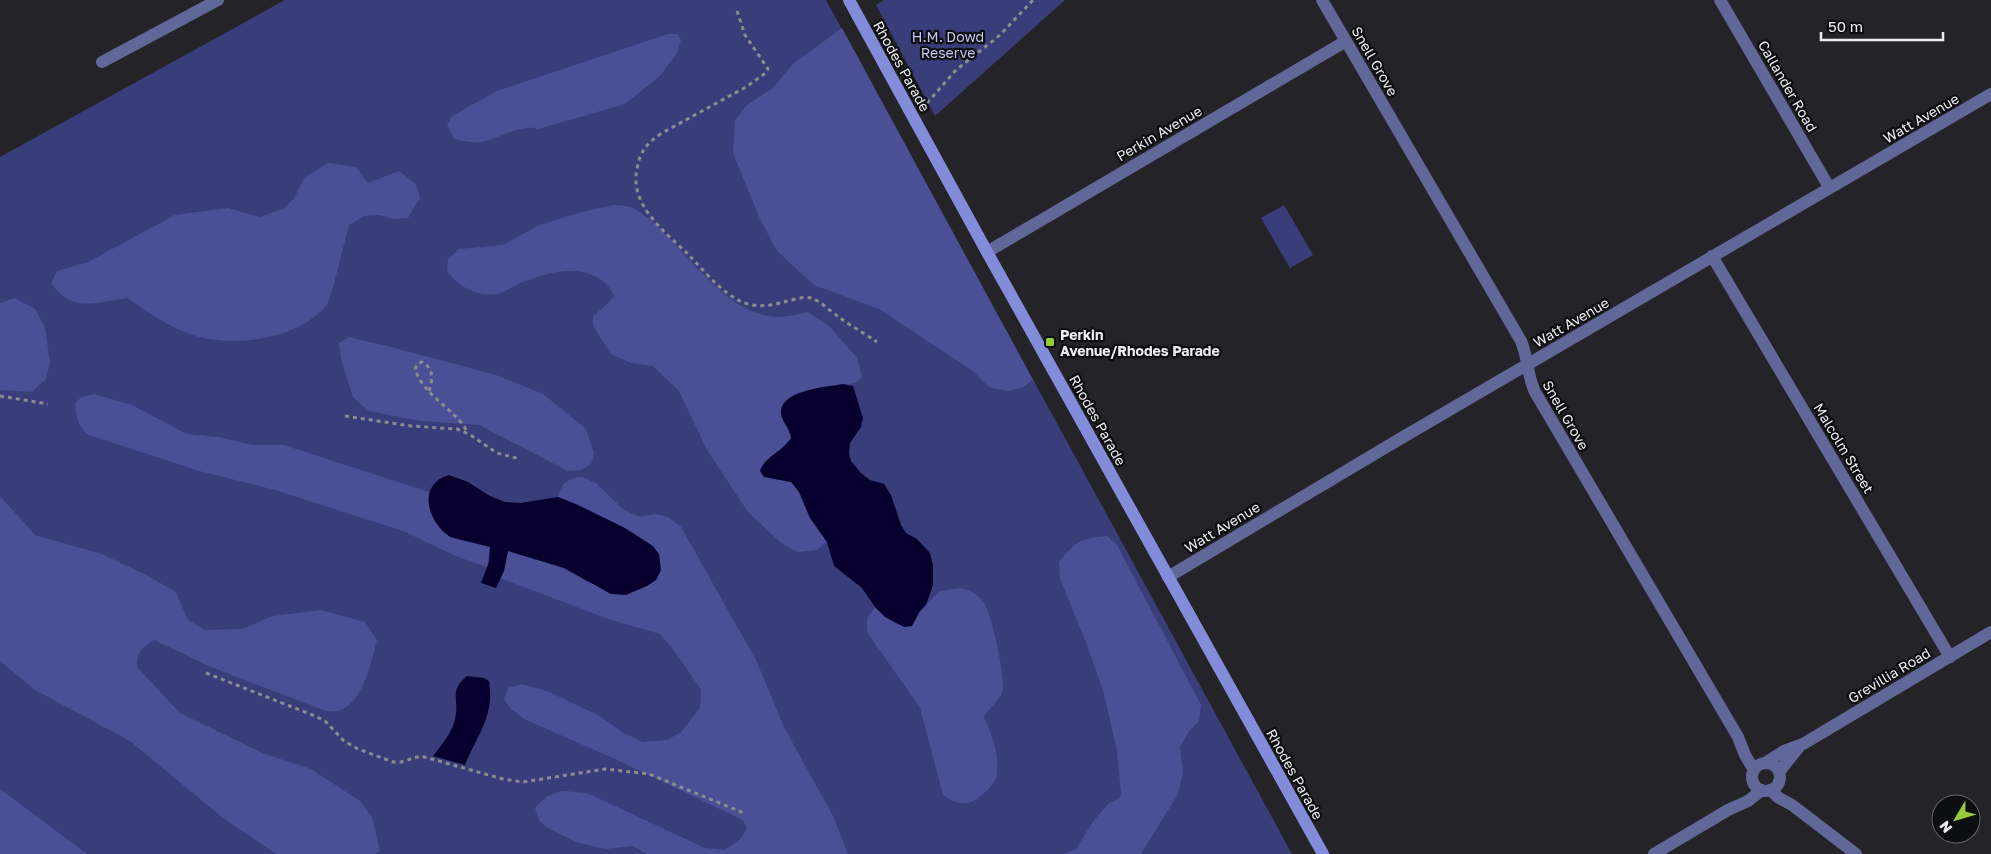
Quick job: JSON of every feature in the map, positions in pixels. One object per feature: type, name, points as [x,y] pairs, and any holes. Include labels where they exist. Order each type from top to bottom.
[{"type":"main road","name":"Rhodes Parade","points":[[849,0],[987,252],[1323,854]]},
{"type":"street","points":[[102,62],[218,0]]},
{"type":"street","name":"Snell Grove","points":[[1322,0],[1521,341],[1526,352],[1531,383],[1535,392],[1738,737],[1760,766],[1774,766],[1769,784]]},
{"type":"street","name":"Callander Road","points":[[1720,0],[1829,187]]},
{"type":"street","name":"Perkin Avenue","points":[[987,252],[1346,41]]},
{"type":"street","name":"Watt Avenue","points":[[1168,577],[1829,187],[1991,94]]},
{"type":"street","name":"Malcolm Street","points":[[1712,256],[1950,656]]},
{"type":"street","name":"Grevillia Road","points":[[1760,766],[1784,751],[1803,744],[1950,656],[1989,636]]},
{"type":"street","name":"Grevillia Road","points":[[1654,854],[1769,784],[1803,744]]},
{"type":"street","points":[[1760,766],[1753,776],[1769,784],[1792,805],[1856,854]]},
{"type":"path","points":[[927,103],[956,70],[1000,35],[1033,0]]},
{"type":"path","points":[[737,11],[745,35],[768,69],[767,72],[746,88],[651,140],[639,157],[636,174],[638,199],[676,243],[710,277],[738,300],[754,306],[765,306],[795,299],[811,298],[877,342]]},
{"type":"path","points":[[429,391],[433,379],[431,370],[422,362],[418,363],[415,369],[416,373],[429,391],[463,422],[469,434]]},
{"type":"path","points":[[0,396],[48,404]]},
{"type":"path","points":[[344,416],[411,426],[457,429],[469,434],[497,453],[520,459]]},
{"type":"path","points":[[206,672],[325,720],[344,741],[358,749],[392,762],[401,762],[422,756],[503,779],[523,782],[605,770],[649,774],[744,813]]},
{"type":"green space","points":[[285,0],[826,0],[1292,854],[0,854],[0,157]]},
{"type":"green space","name":"H.M. Dowd Reserve","points":[[884,0],[1065,0],[935,116],[876,5]]},
{"type":"green space","points":[[1284,205],[1313,255],[1290,268],[1261,218]]},
{"type":"shaded area","points":[[842,28],[1033,380],[1021,388],[1007,391],[989,387],[973,371],[879,309],[814,285],[777,251],[760,219],[733,153],[735,120],[746,106],[773,88],[793,64]]},
{"type":"shaded area","points":[[668,34],[678,34],[681,40],[677,53],[660,76],[625,104],[538,129],[526,128],[518,130],[482,142],[454,139],[447,125],[452,116],[497,91]]},
{"type":"shaded area","points":[[328,163],[356,167],[368,183],[399,171],[416,184],[420,198],[408,218],[393,219],[379,215],[364,216],[349,225],[329,301],[313,318],[297,327],[261,339],[241,341],[204,338],[171,326],[128,298],[85,304],[67,299],[51,283],[57,271],[88,262],[175,215],[228,208],[260,217],[285,208],[294,198],[305,177]]},
{"type":"shaded area","points":[[614,205],[633,208],[651,220],[700,272],[736,302],[756,313],[777,317],[808,312],[830,327],[857,358],[862,377],[858,381],[812,390],[790,397],[783,404],[781,413],[791,438],[785,447],[773,456],[773,479],[791,482],[799,492],[810,518],[827,542],[817,550],[798,552],[781,543],[748,512],[707,450],[679,391],[653,366],[631,363],[611,354],[593,326],[593,316],[614,296],[608,286],[602,281],[583,272],[564,271],[536,277],[500,293],[482,294],[462,286],[447,271],[448,259],[459,249],[503,245],[537,226],[581,212]]},
{"type":"shaded area","points":[[15,298],[35,309],[45,327],[50,363],[46,379],[32,392],[0,390],[0,303]]},
{"type":"shaded area","points":[[349,337],[496,375],[543,394],[586,429],[594,453],[591,464],[581,470],[568,471],[479,425],[421,421],[368,411],[353,397],[342,363],[339,343]]},
{"type":"shaded area","points":[[843,384],[853,386],[863,418],[861,427],[850,443],[849,453],[851,461],[870,480],[884,484],[891,495],[901,525],[906,533],[917,539],[930,553],[933,565],[933,585],[926,605],[920,611],[912,626],[904,627],[885,617],[875,607],[862,588],[834,566],[827,542],[810,518],[799,492],[791,482],[764,477],[760,471],[765,462],[788,443],[791,438],[781,414],[782,406],[788,400],[805,391]]},
{"type":"shaded area","points":[[94,394],[132,405],[187,434],[219,437],[252,445],[284,445],[429,492],[429,506],[434,520],[441,530],[451,538],[490,547],[487,567],[458,557],[403,531],[275,490],[199,471],[89,435],[78,422],[75,404],[81,397]]},
{"type":"shaded area","points":[[449,475],[468,482],[490,496],[505,502],[521,503],[558,497],[578,505],[625,528],[653,546],[659,554],[661,570],[656,580],[647,586],[626,595],[611,594],[564,568],[508,551],[504,571],[496,588],[481,583],[489,562],[490,547],[449,536],[435,521],[431,512],[429,494],[432,486]]},
{"type":"shaded area","points":[[582,477],[596,483],[623,509],[639,517],[655,514],[668,517],[681,527],[756,660],[785,729],[833,816],[848,854],[647,854],[633,846],[605,849],[576,842],[546,827],[539,820],[535,808],[547,796],[563,791],[587,793],[705,848],[725,850],[740,839],[747,829],[743,820],[615,759],[524,719],[510,708],[504,699],[508,688],[522,684],[547,691],[598,715],[624,733],[643,742],[667,740],[681,732],[700,708],[701,690],[676,653],[660,634],[608,619],[500,578],[508,551],[564,568],[589,583],[578,505],[558,497],[561,488],[566,482]]},
{"type":"shaded area","points":[[0,496],[35,535],[102,554],[176,592],[188,620],[205,630],[242,629],[273,616],[321,610],[365,622],[377,640],[369,670],[354,700],[347,707],[338,711],[326,711],[211,667],[154,640],[141,651],[137,667],[180,713],[265,754],[311,769],[360,801],[372,817],[380,851],[375,854],[276,854],[223,818],[130,741],[35,690],[0,661]]},
{"type":"shaded area","points":[[1107,536],[1117,545],[1201,705],[1199,721],[1189,731],[1180,747],[1183,773],[1178,794],[1141,854],[1064,854],[1076,849],[1094,820],[1109,803],[1119,798],[1121,793],[1117,751],[1104,694],[1086,642],[1060,579],[1059,562],[1079,542]]},
{"type":"shaded area","points":[[959,588],[976,595],[987,609],[998,647],[1003,686],[1001,695],[984,717],[996,751],[996,778],[982,795],[972,802],[965,803],[955,802],[943,795],[920,708],[867,632],[867,618],[875,607],[897,624],[912,626],[920,611],[940,591]]},
{"type":"shaded area","points":[[467,676],[484,678],[489,681],[490,693],[484,725],[465,765],[433,756],[452,729],[456,712],[456,691]]},
{"type":"shaded area","points":[[0,789],[87,854],[0,854]]},
{"type":"place","name":"Perkin Avenue/Rhodes Parade","points":[[1050,342]]}]
